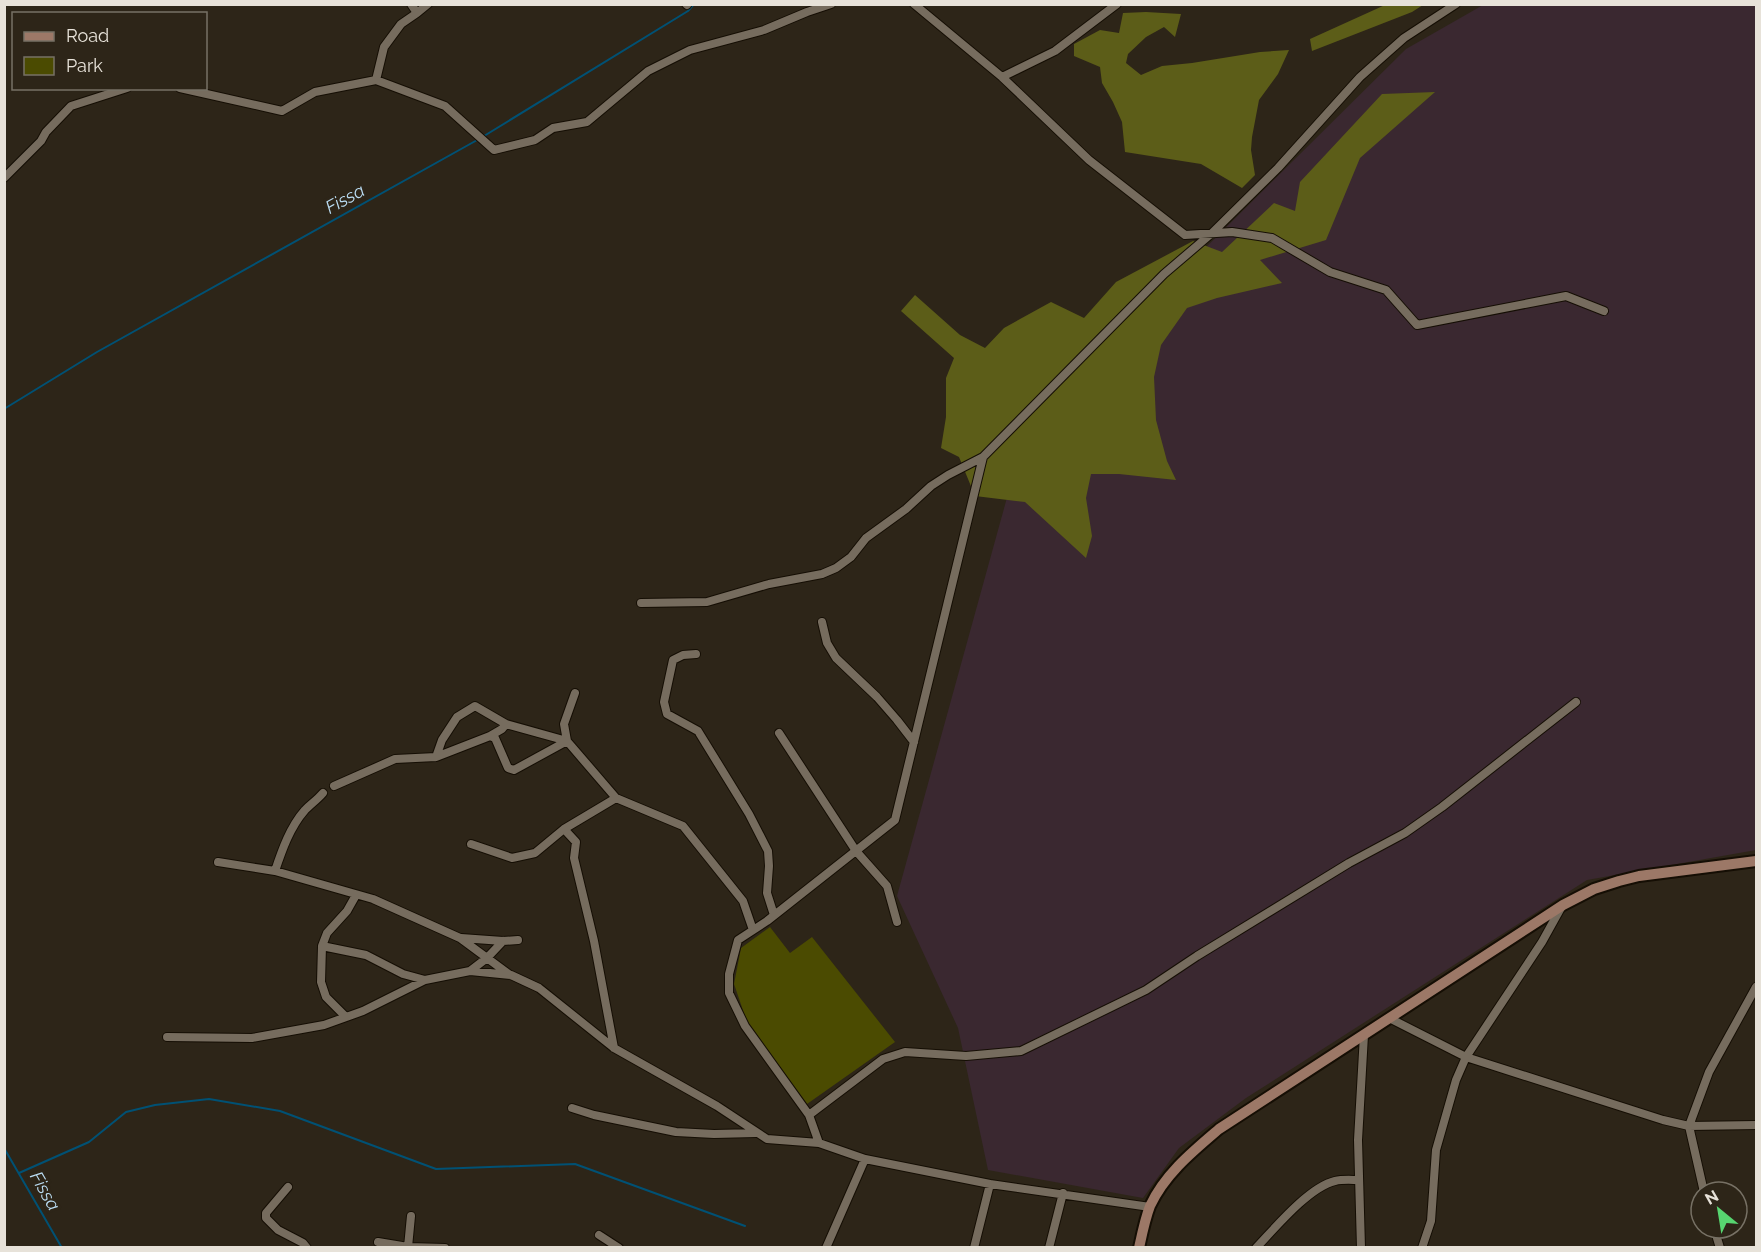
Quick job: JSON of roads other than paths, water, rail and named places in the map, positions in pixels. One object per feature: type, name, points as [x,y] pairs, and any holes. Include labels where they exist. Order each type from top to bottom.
[{"type":"main road","points":[[1139,1248],[1150,1207],[1169,1174],[1219,1129],[1563,905],[1594,889],[1639,876],[1756,861]]},
{"type":"street","points":[[411,4],[417,13]]},
{"type":"street","points":[[376,80],[384,47],[401,24],[428,4]]},
{"type":"street","points":[[189,90],[282,111],[315,92],[376,80],[445,106],[494,150],[535,140],[553,128],[587,122],[648,71],[690,50],[764,30],[831,4]]},
{"type":"street","points":[[914,4],[1002,77],[1089,160],[1185,235],[1232,232],[1272,238],[1330,272],[1386,290],[1417,325],[1566,296],[1604,311]]},
{"type":"street","points":[[1002,77],[1055,51],[1117,4]]},
{"type":"street","points":[[641,603],[707,602],[769,584],[822,574],[836,568],[850,557],[866,538],[906,509],[931,486],[983,457],[1164,274],[1212,233],[1278,168],[1360,77],[1404,38],[1456,4]]},
{"type":"street","points":[[4,178],[41,141],[46,132],[71,106],[121,90]]},
{"type":"street","points":[[819,1143],[809,1115],[745,1026],[729,993],[729,974],[738,940],[774,915],[895,820],[983,457]]},
{"type":"street","points":[[822,622],[827,643],[836,658],[877,697],[914,742]]},
{"type":"street","points":[[696,654],[683,655],[674,660],[664,702],[667,714],[698,731],[749,814],[768,851],[767,893],[774,915]]},
{"type":"street","points":[[574,693],[564,724],[567,741],[616,798],[683,826],[743,901],[753,930]]},
{"type":"street","points":[[809,1115],[883,1059],[905,1052],[966,1056],[1021,1051],[1146,990],[1339,869],[1405,834],[1576,702]]},
{"type":"street","points":[[436,757],[442,740],[458,717],[475,706],[506,724],[567,741]]},
{"type":"street","points":[[334,786],[395,759],[436,757],[490,736],[506,724]]},
{"type":"street","points":[[778,733],[855,851],[887,886],[897,922]]},
{"type":"street","points":[[490,736],[495,738],[508,768],[514,770],[567,741]]},
{"type":"street","points":[[275,871],[280,854],[296,823],[305,810],[324,793]]},
{"type":"street","points":[[471,844],[512,858],[535,853],[564,829],[616,798]]},
{"type":"street","points":[[564,829],[576,842],[574,858],[594,941],[615,1048]]},
{"type":"street","points":[[218,862],[275,871],[373,899],[460,938],[511,975],[539,988],[615,1048],[717,1106],[767,1139],[819,1143],[864,1159],[990,1184],[1150,1207]]},
{"type":"street","points":[[346,1017],[326,997],[321,982],[322,946],[327,933],[347,910],[356,895]]},
{"type":"street","points":[[1422,1248],[1431,1221],[1436,1150],[1456,1080],[1466,1057],[1542,942],[1563,905]]},
{"type":"street","points":[[460,938],[518,940]]},
{"type":"street","points":[[470,971],[487,958],[503,941]]},
{"type":"street","points":[[322,946],[366,955],[403,974],[424,980]]},
{"type":"street","points":[[167,1037],[252,1038],[324,1025],[363,1011],[424,980],[470,971],[511,975]]},
{"type":"street","points":[[1701,1180],[1689,1126],[1709,1072],[1756,987]]},
{"type":"street","points":[[1389,1018],[1466,1057],[1663,1120],[1689,1126],[1756,1125]]},
{"type":"street","points":[[1361,1248],[1358,1140],[1364,1035]]},
{"type":"street","points":[[572,1108],[594,1115],[676,1132],[758,1133]]},
{"type":"street","points":[[826,1248],[864,1159]]},
{"type":"street","points":[[1256,1248],[1293,1209],[1314,1191],[1334,1181],[1359,1180]]},
{"type":"street","points":[[974,1248],[990,1184]]},
{"type":"street","points":[[288,1186],[266,1213],[266,1218],[278,1230],[303,1243],[307,1248]]},
{"type":"street","points":[[1049,1248],[1063,1193]]},
{"type":"street","points":[[408,1247],[411,1216]]},
{"type":"street","points":[[599,1234],[619,1248]]},
{"type":"street","points":[[378,1242],[408,1247],[445,1248]]},
{"type":"waterway","name":"Fissa","points":[[484,136],[688,11],[694,4]]},
{"type":"waterway","name":"Fissa","points":[[4,409],[97,352],[479,139]]},
{"type":"waterway","points":[[19,1173],[89,1142],[126,1112],[155,1105],[209,1099],[280,1111],[436,1169],[575,1164],[745,1226]]},
{"type":"waterway","name":"Fissa","points":[[4,1148],[62,1248]]}]
